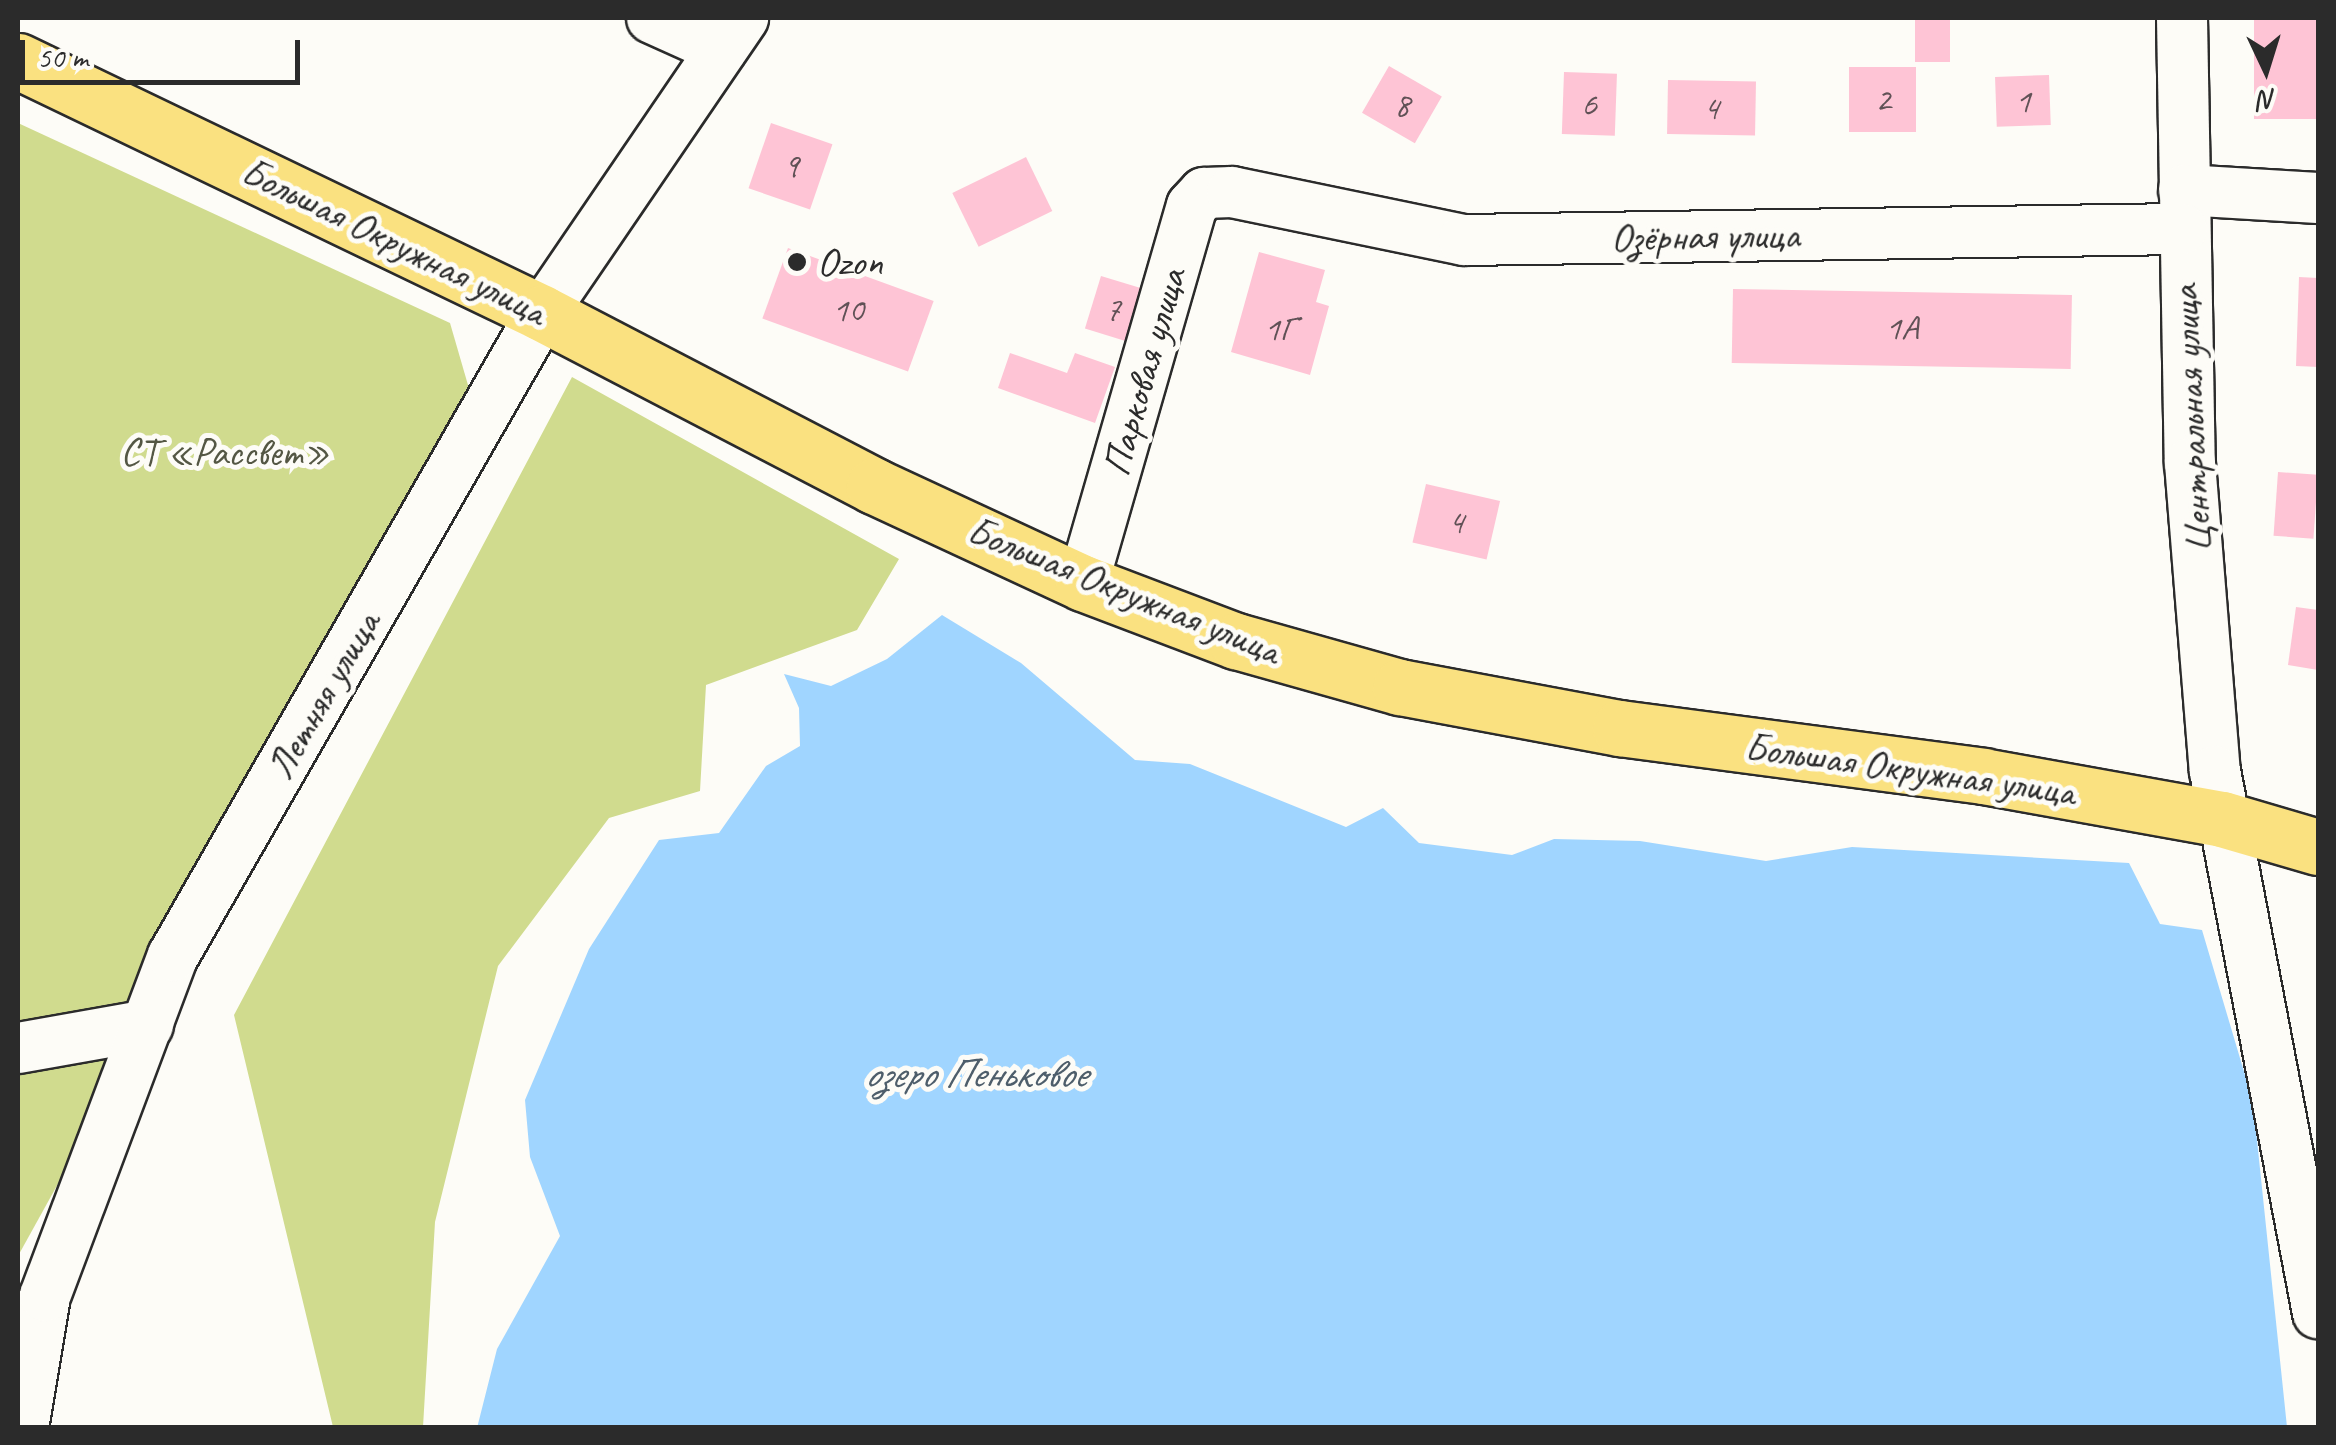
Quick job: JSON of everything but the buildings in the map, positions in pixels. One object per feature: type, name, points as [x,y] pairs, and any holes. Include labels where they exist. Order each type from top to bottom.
[{"type":"main road","name":"Большая Окружная улица","points":[[18,62],[542,313],[874,486],[1083,582],[1236,641],[1400,687],[1620,728],[1983,776],[2222,819],[2318,847]]},
{"type":"street","points":[[652,18],[732,33]]},
{"type":"street","name":"Центральная улица","points":[[2182,18],[2190,463],[2222,819],[2318,1314]]},
{"type":"street","name":"Летняя улица","points":[[23,1428],[44,1296],[174,956],[542,313],[732,33]]},
{"type":"street","name":"Парковая улица","points":[[1083,582],[1192,206],[1204,192],[1232,192]]},
{"type":"street","name":"Озёрная улица","points":[[1232,192],[1464,240],[2183,209],[2318,198]]},
{"type":"street","points":[[18,1048],[148,1024]]},
{"type":"green space","name":"СТ «Рассвет»","points":[[18,123],[450,323],[479,423],[18,1256]]},
{"type":"green space","points":[[572,377],[899,559],[857,630],[706,685],[700,791],[609,818],[498,966],[435,1222],[423,1427],[333,1427],[234,1015]]},
{"type":"water","name":"озеро Пеньковое","points":[[942,615],[1021,663],[1135,760],[1190,764],[1346,827],[1383,808],[1419,843],[1512,855],[1554,839],[1640,841],[1766,861],[1852,847],[2129,863],[2160,924],[2202,930],[2253,1102],[2287,1427],[477,1428],[497,1349],[560,1236],[530,1157],[525,1100],[589,949],[659,840],[719,833],[766,766],[800,746],[799,708],[784,674],[831,686],[887,659]]},
{"type":"place","name":"Ozon","points":[[797,262]]}]
